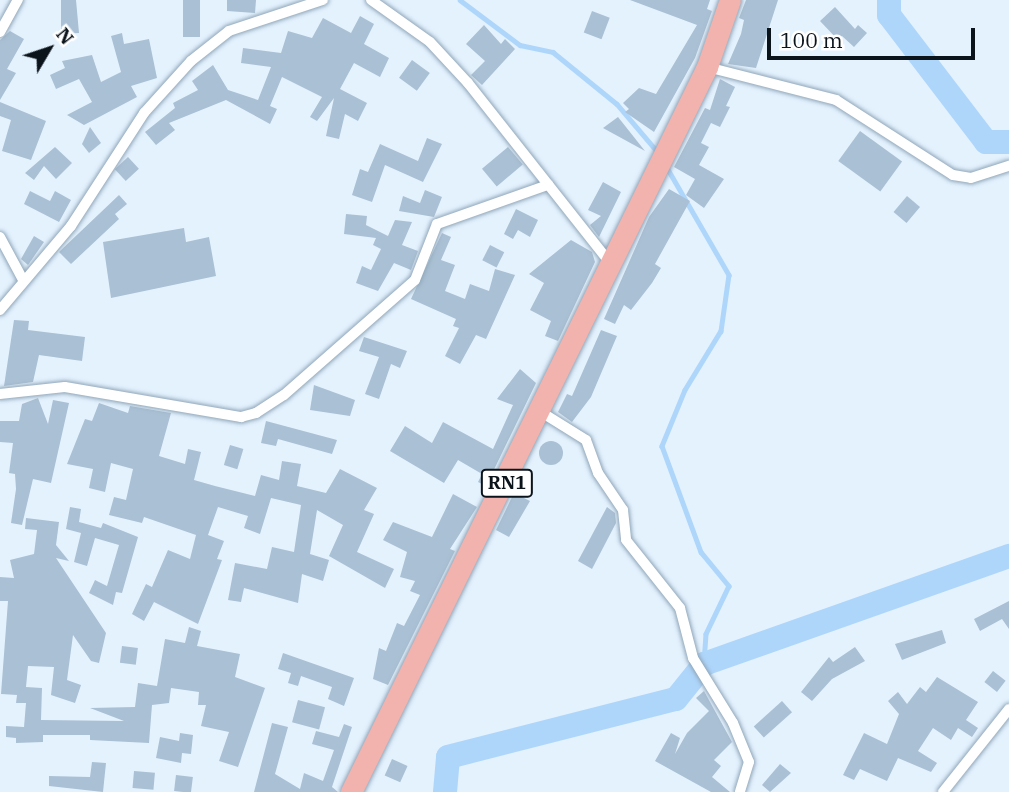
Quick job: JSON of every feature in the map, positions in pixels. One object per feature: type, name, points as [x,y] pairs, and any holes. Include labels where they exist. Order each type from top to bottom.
[{"type":"highway","name":"RN1","points":[[351,792],[541,412],[610,262],[707,67],[730,0]]},
{"type":"street","points":[[0,32],[18,0]]},
{"type":"street","points":[[0,310],[22,278],[71,226],[130,132],[191,61],[229,31],[323,0]]},
{"type":"street","points":[[371,0],[430,42],[610,262]]},
{"type":"street","points":[[707,67],[836,100],[954,175],[971,178],[1009,166]]},
{"type":"street","points":[[0,394],[65,387],[241,417],[256,413],[284,395],[415,280],[437,224],[548,185]]},
{"type":"street","points":[[0,237],[22,278]]},
{"type":"street","points":[[541,412],[586,440],[598,474],[623,510],[626,540],[680,608],[693,659],[733,723],[749,762],[740,792]]},
{"type":"street","points":[[943,792],[1009,709]]},
{"type":"building","points":[[61,0],[76,0],[79,33],[61,34]]},
{"type":"building","points":[[183,0],[200,0],[200,37],[183,37]]},
{"type":"building","points":[[227,0],[256,0],[255,13],[227,11]]},
{"type":"building","points":[[630,0],[710,0],[707,9],[712,11],[695,58],[654,132],[625,112],[629,109],[623,103],[639,88],[656,94],[697,25]]},
{"type":"building","points":[[746,0],[778,0],[756,68],[728,64],[741,34],[744,20],[739,18]]},
{"type":"building","points":[[835,7],[855,29],[858,25],[867,33],[854,47],[842,36],[838,40],[820,21]]},
{"type":"building","points":[[592,11],[610,18],[601,39],[584,32]]},
{"type":"building","points":[[360,16],[374,24],[364,44],[389,58],[380,77],[354,63],[340,89],[367,103],[358,121],[345,114],[339,139],[326,136],[334,98],[317,121],[310,117],[322,97],[282,77],[270,106],[277,109],[270,124],[226,100],[169,123],[175,130],[156,145],[145,132],[175,108],[173,103],[198,90],[192,81],[213,65],[228,90],[258,100],[271,67],[241,63],[243,48],[281,53],[288,31],[312,38],[323,18],[351,33]]},
{"type":"building","points":[[484,25],[501,44],[505,39],[515,49],[482,85],[471,75],[485,61],[466,44]]},
{"type":"building","points":[[10,31],[24,39],[7,69],[16,73],[0,100],[0,40]]},
{"type":"building","points":[[122,33],[124,44],[149,39],[157,78],[131,86],[137,97],[84,125],[67,115],[92,102],[79,79],[56,89],[50,75],[65,68],[62,61],[92,55],[101,82],[121,72],[111,36]]},
{"type":"building","points":[[412,60],[430,73],[417,91],[399,78]]},
{"type":"building","points":[[720,79],[735,87],[726,106],[730,107],[720,127],[711,123],[701,143],[709,147],[699,165],[724,179],[704,208],[686,195],[695,179],[674,167],[705,108],[710,110]]},
{"type":"building","points":[[0,102],[46,121],[31,160],[2,151],[11,120],[0,116]]},
{"type":"building","points":[[618,117],[645,151],[603,128]]},
{"type":"building","points":[[90,127],[101,143],[89,153],[82,144]]},
{"type":"building","points":[[860,131],[902,162],[880,191],[838,161]]},
{"type":"building","points":[[427,138],[442,144],[423,182],[385,165],[372,202],[352,195],[360,169],[368,172],[380,144],[418,161]]},
{"type":"building","points":[[55,147],[72,163],[56,179],[44,166],[34,180],[25,173]]},
{"type":"building","points":[[508,147],[523,165],[497,186],[482,169]]},
{"type":"building","points":[[128,157],[139,169],[126,181],[115,169]]},
{"type":"building","points":[[603,182],[621,192],[599,237],[590,225],[601,216],[588,210]]},
{"type":"building","points":[[669,189],[690,201],[655,264],[661,268],[652,283],[631,310],[624,305],[615,324],[604,319],[649,217]]},
{"type":"building","points":[[425,190],[442,197],[434,217],[399,211],[403,196],[420,203]]},
{"type":"building","points":[[30,191],[50,201],[55,191],[71,200],[59,222],[24,204]]},
{"type":"building","points":[[119,195],[127,204],[115,214],[119,219],[71,264],[59,252]]},
{"type":"building","points":[[907,196],[920,207],[907,223],[894,212]]},
{"type":"building","points":[[516,209],[538,220],[530,237],[518,230],[513,239],[504,234]]},
{"type":"building","points":[[346,214],[367,216],[366,225],[388,236],[395,220],[412,222],[402,245],[418,251],[411,270],[394,263],[378,291],[356,283],[362,266],[371,270],[381,249],[373,245],[376,238],[344,234]]},
{"type":"building","points":[[184,228],[186,242],[209,237],[216,276],[111,298],[103,242]]},
{"type":"building","points":[[442,233],[451,237],[441,260],[455,265],[445,291],[465,299],[470,284],[489,291],[495,269],[515,275],[486,339],[476,335],[460,364],[445,356],[459,328],[453,326],[456,319],[411,299]]},
{"type":"building","points":[[34,236],[44,242],[28,265],[21,259]]},
{"type":"building","points":[[571,240],[592,252],[595,262],[558,341],[545,336],[551,321],[530,310],[544,283],[529,274]]},
{"type":"building","points":[[490,245],[504,252],[497,267],[482,260]]},
{"type":"building","points":[[14,320],[29,321],[28,330],[85,337],[82,361],[39,355],[33,382],[4,386]]},
{"type":"building","points":[[601,330],[617,336],[591,397],[572,422],[558,412],[567,394],[572,396]]},
{"type":"building","points":[[364,337],[407,351],[400,368],[391,364],[379,399],[365,394],[379,357],[359,351]]},
{"type":"building","points":[[520,369],[536,383],[486,486],[478,482],[482,474],[458,460],[444,483],[390,451],[405,426],[432,443],[443,422],[493,449],[513,405],[497,399]]},
{"type":"building","points":[[314,385],[355,400],[350,416],[310,410]]},
{"type":"building","points":[[38,398],[48,424],[53,400],[69,403],[51,483],[33,479],[22,525],[11,523],[16,489],[15,474],[9,473],[13,443],[0,442],[0,421],[19,421],[22,404]]},
{"type":"building","points":[[99,403],[128,413],[130,406],[171,413],[159,456],[185,464],[188,449],[201,452],[194,480],[255,496],[261,475],[279,480],[282,461],[301,464],[297,486],[326,493],[340,469],[377,488],[364,510],[374,514],[357,552],[394,569],[385,588],[329,556],[343,525],[317,510],[310,554],[329,560],[323,581],[302,574],[298,603],[244,588],[241,602],[228,600],[235,563],[267,569],[272,547],[294,552],[301,505],[271,498],[260,534],[244,528],[248,516],[218,507],[208,535],[224,541],[217,559],[222,560],[198,624],[154,602],[144,621],[132,614],[146,584],[152,587],[168,550],[190,559],[196,535],[144,517],[142,523],[109,515],[114,497],[126,500],[133,469],[111,463],[105,492],[89,488],[93,469],[67,464],[85,419],[92,421]]},
{"type":"building","points":[[266,421],[337,440],[332,454],[278,439],[276,446],[261,443]]},
{"type":"building","points":[[551,441],[560,444],[563,453],[560,462],[551,465],[542,462],[539,453],[542,444]]},
{"type":"building","points":[[230,445],[243,449],[237,469],[224,465]]},
{"type":"building","points":[[514,493],[530,501],[509,537],[496,530]]},
{"type":"building","points":[[453,494],[477,507],[450,549],[455,551],[388,685],[373,679],[379,648],[386,651],[397,623],[404,626],[420,595],[410,591],[415,581],[400,577],[407,552],[383,540],[393,522],[432,537]]},
{"type":"building","points":[[70,507],[81,509],[79,522],[101,528],[103,523],[138,537],[122,593],[116,592],[113,605],[89,593],[95,580],[107,586],[119,545],[95,538],[87,566],[74,562],[81,533],[66,529]]},
{"type":"building","points":[[607,507],[615,513],[616,523],[592,569],[578,561]]},
{"type":"building","points":[[26,518],[59,522],[56,545],[69,561],[56,558],[106,633],[99,663],[91,661],[73,635],[67,680],[81,685],[75,703],[51,695],[54,667],[28,666],[26,687],[42,688],[41,720],[124,721],[90,708],[135,707],[138,683],[157,686],[165,639],[185,643],[189,627],[201,631],[197,646],[240,654],[235,677],[265,688],[238,767],[219,761],[229,732],[201,726],[206,705],[198,705],[199,692],[171,688],[169,703],[152,705],[149,743],[90,740],[90,735],[43,735],[43,742],[16,743],[16,738],[6,737],[6,726],[24,727],[26,703],[16,703],[17,695],[1,694],[8,601],[0,601],[0,577],[14,578],[10,560],[34,554],[37,530],[25,529]]},
{"type":"building","points":[[1009,601],[1009,629],[1002,619],[980,631],[974,619]]},
{"type":"building","points":[[942,630],[946,643],[902,660],[895,644]]},
{"type":"building","points":[[122,646],[138,648],[136,665],[120,663]]},
{"type":"building","points":[[855,647],[865,661],[832,679],[812,701],[801,692],[829,657],[833,662]]},
{"type":"building","points":[[283,653],[354,678],[344,706],[328,699],[332,687],[301,676],[298,686],[288,683],[291,673],[278,669]]},
{"type":"building","points":[[993,671],[1006,681],[997,692],[984,682]]},
{"type":"building","points":[[937,677],[978,702],[966,720],[978,728],[972,737],[958,728],[951,740],[933,728],[918,751],[937,763],[931,772],[898,758],[887,781],[860,769],[854,780],[843,775],[864,733],[887,744],[899,714],[888,701],[898,692],[907,704],[920,687],[926,692]]},
{"type":"building","points":[[704,691],[732,742],[714,760],[721,766],[712,777],[730,792],[711,792],[655,761],[671,733],[680,738],[675,754],[687,733],[709,711],[696,698]]},
{"type":"building","points":[[298,700],[325,707],[319,729],[292,722]]},
{"type":"building","points":[[782,701],[792,712],[764,738],[754,726]]},
{"type":"building","points":[[272,723],[288,727],[275,774],[300,789],[304,773],[323,781],[334,750],[312,744],[316,731],[339,737],[344,724],[352,727],[332,787],[338,792],[254,792]]},
{"type":"building","points":[[180,733],[193,735],[191,754],[182,753],[181,763],[156,758],[160,737],[179,741]]},
{"type":"building","points":[[392,759],[408,766],[400,782],[385,775]]},
{"type":"building","points":[[92,762],[106,763],[103,792],[49,786],[49,776],[90,777]]},
{"type":"building","points":[[780,764],[791,773],[770,792],[762,785]]},
{"type":"building","points":[[134,771],[155,773],[153,790],[133,788]]},
{"type":"building","points":[[176,775],[193,777],[191,792],[174,791]]},
{"type":"waterway","points":[[460,0],[520,45],[553,52],[617,104],[657,151]]},
{"type":"waterway","points":[[889,0],[889,15],[986,142],[1009,142]]},
{"type":"waterway","points":[[665,164],[729,275],[721,331],[685,390],[662,446],[701,552],[729,586],[706,634],[704,664]]},
{"type":"waterway","points":[[445,792],[448,757],[676,699],[704,664],[1009,556]]}]
